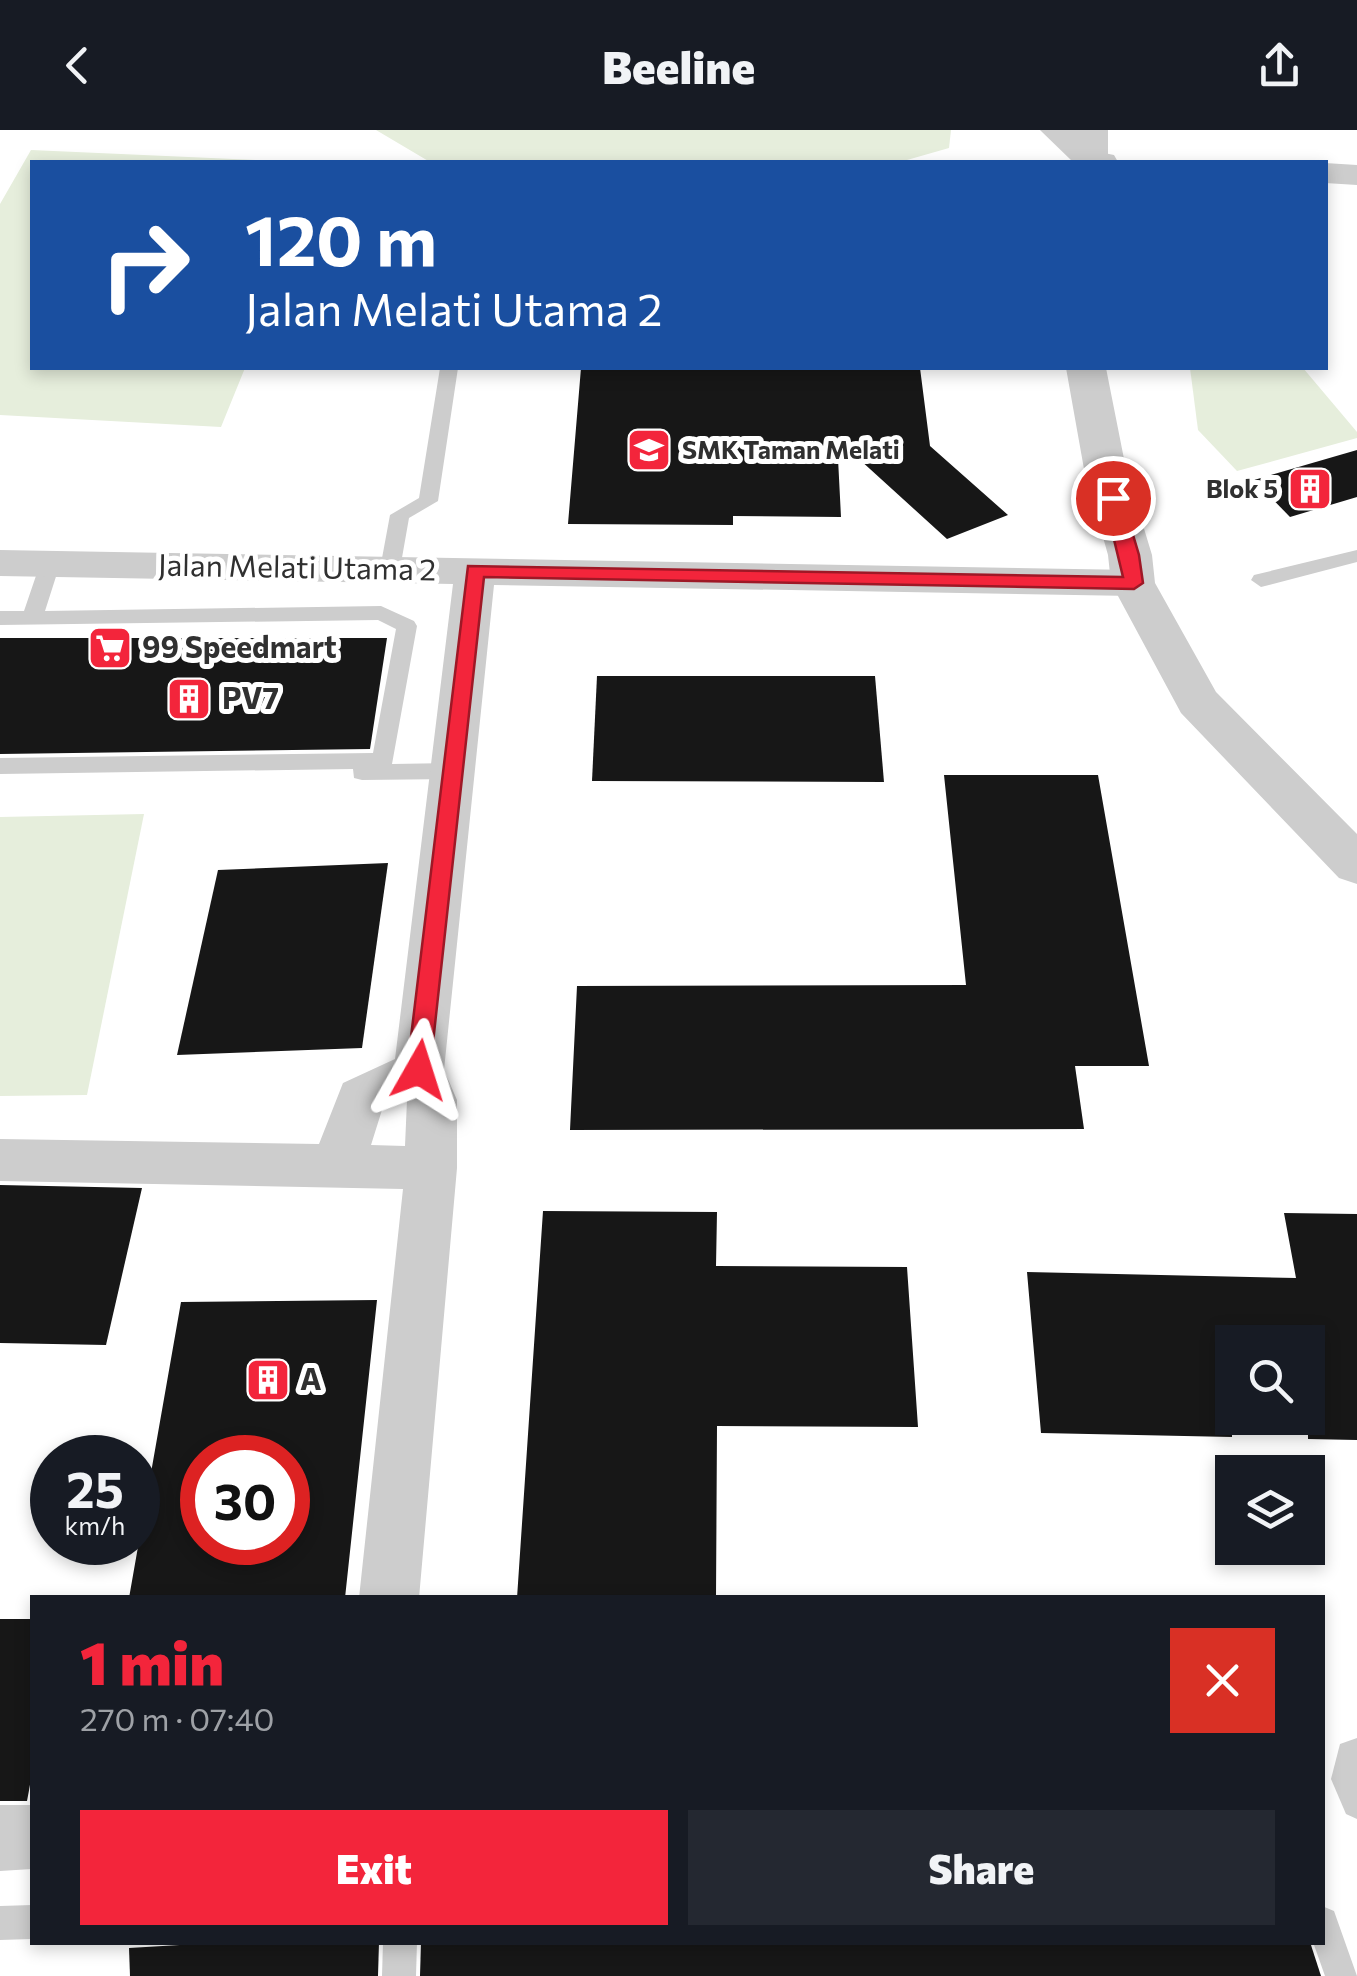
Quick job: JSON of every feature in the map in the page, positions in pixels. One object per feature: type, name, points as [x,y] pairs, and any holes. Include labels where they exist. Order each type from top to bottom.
[{"type":"street","points":[[1056,130],[1088,160]]},
{"type":"street","points":[[1090,130],[1090,160]]},
{"type":"street","points":[[1328,173],[1357,175]]},
{"type":"street","points":[[1086,370],[1105,470],[1130,555],[1134,583],[1198,702],[1357,865]]},
{"type":"street","name":"Jalan Melati Utama 2","points":[[0,563],[1134,583]]},
{"type":"street","points":[[389,1595],[431,1168],[432,1100],[419,1070],[475,570]]},
{"type":"street","points":[[337,1168],[361,1097],[419,1070]]},
{"type":"street","points":[[0,1160],[431,1168]]},
{"type":"street","points":[[0,1838],[30,1837]]},
{"type":"lane","points":[[390,569],[400,516],[428,500],[449,370]]},
{"type":"lane","points":[[1261,580],[1357,556]]},
{"type":"lane","points":[[32,618],[50,564]]},
{"type":"lane","points":[[0,618],[381,613],[407,626],[383,761],[0,766]]},
{"type":"lane","points":[[0,779],[452,770]]},
{"type":"lane","points":[[1357,1754],[1351,1755],[1347,1778],[1357,1803]]},
{"type":"lane","points":[[0,1924],[30,1922]]},
{"type":"lane","points":[[1325,1931],[1342,1976]]},
{"type":"lane","points":[[398,1976],[400,1945]]},
{"type":"green space","points":[[376,130],[951,130],[949,148],[907,160],[427,160]]},
{"type":"green space","points":[[31,150],[255,160],[30,160],[30,370],[244,370],[221,427],[0,415],[0,204]]},
{"type":"green space","points":[[1190,370],[1305,370],[1357,432],[1357,438],[1237,471],[1198,430]]},
{"type":"green space","points":[[144,814],[87,1095],[0,1096],[0,817]]},
{"type":"building","points":[[581,370],[920,370],[930,446],[1008,515],[947,539],[837,439],[841,517],[733,516],[733,525],[568,524]]},
{"type":"building","name":"Blok 5","points":[[1357,450],[1357,497],[1290,517],[1254,480]]},
{"type":"building","name":"PV7","points":[[0,638],[387,638],[370,749],[0,754]]},
{"type":"building","points":[[597,676],[875,676],[884,782],[592,781]]},
{"type":"building","points":[[944,775],[1098,775],[1149,1066],[1075,1066],[1084,1129],[570,1130],[577,986],[966,985]]},
{"type":"building","points":[[388,863],[362,1048],[177,1055],[218,870]]},
{"type":"building","points":[[0,1185],[142,1188],[106,1345],[0,1343]]},
{"type":"building","points":[[543,1211],[717,1212],[716,1266],[907,1267],[918,1427],[717,1426],[716,1595],[517,1595]]},
{"type":"building","points":[[1284,1213],[1357,1214],[1357,1440],[1308,1439],[1308,1435],[1325,1435],[1325,1325],[1215,1325],[1215,1435],[1232,1437],[1041,1433],[1027,1272],[1296,1278]]},
{"type":"building","name":"A","points":[[377,1300],[345,1595],[130,1595],[135,1565],[160,1565],[158,1435],[181,1302]]},
{"type":"building","points":[[0,1619],[30,1619],[30,1785],[27,1801],[0,1801]]},
{"type":"building","points":[[379,1945],[378,1976],[130,1976],[129,1948]]},
{"type":"building","points":[[421,1945],[1311,1945],[1321,1976],[420,1976]]},
{"type":"place","name":"SMK Taman Melati","points":[[649,450]]},
{"type":"place","name":"Blok 5","points":[[1310,489]]},
{"type":"place","name":"99 Speedmart","points":[[110,648]]},
{"type":"place","name":"PV7","points":[[189,699]]},
{"type":"place","name":"A","points":[[268,1380]]},
{"type":"route","points":[[419,1070],[475,570],[1134,583],[1113,498]]}]
